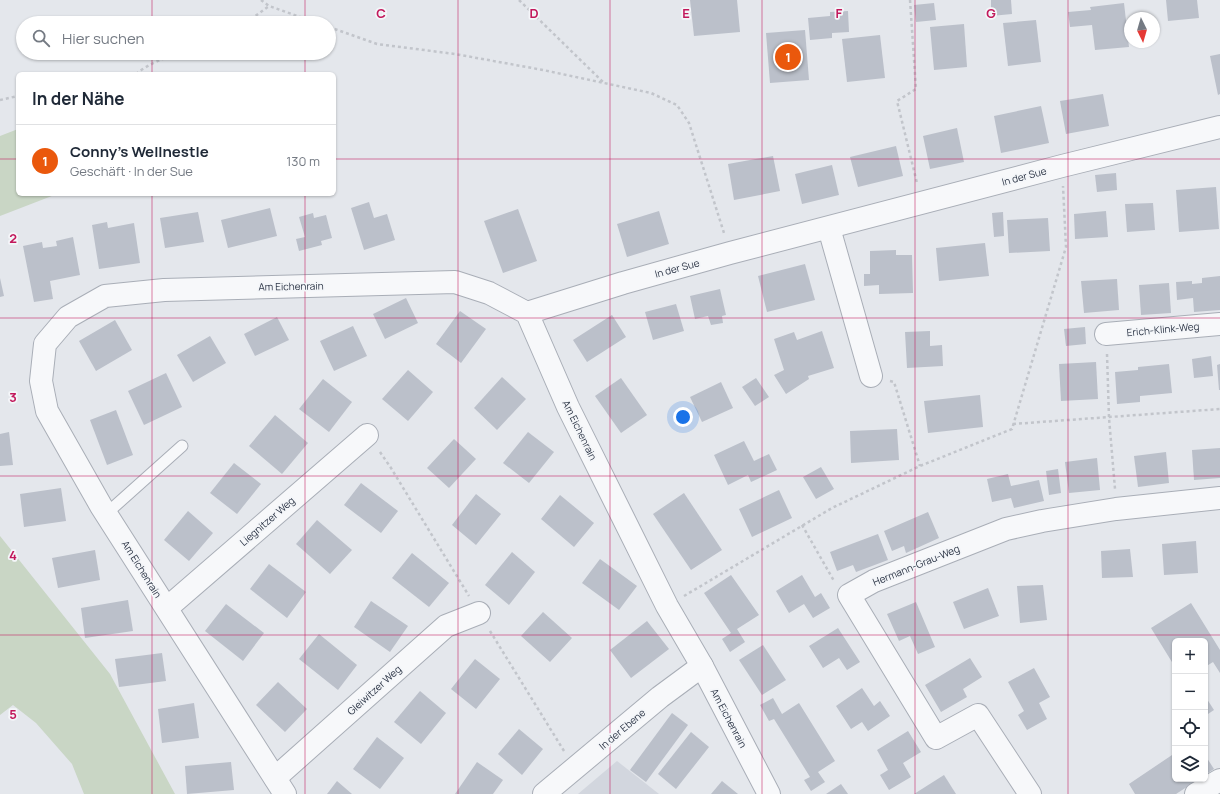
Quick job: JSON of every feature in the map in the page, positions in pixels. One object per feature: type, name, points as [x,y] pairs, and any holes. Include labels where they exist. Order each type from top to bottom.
[{"type":"street","name":"In der Sue","points":[[528,313],[623,283],[730,253],[1062,166],[1220,127]]},
{"type":"street","points":[[829,228],[871,376]]},
{"type":"street","name":"Am Eichenrain","points":[[280,786],[145,575],[47,411],[41,380],[46,344],[68,317],[105,296],[164,290],[455,282],[488,293],[528,313],[568,407],[667,606],[702,666],[769,794]]},
{"type":"street","name":"Erich-Klink-Weg","points":[[1106,334],[1220,324]]},
{"type":"street","name":"Liegnitzer Weg","points":[[167,608],[366,435]]},
{"type":"street","name":"Hermann-Grau-Weg","points":[[849,595],[874,581],[1006,529],[1042,521],[1116,509],[1220,498]]},
{"type":"street","points":[[849,595],[936,738],[978,715],[1030,794]]},
{"type":"street","name":"Gleiwitzer Weg","points":[[280,786],[446,626],[479,613]]},
{"type":"street","name":"In der Ebene","points":[[544,794],[660,697],[702,666]]},
{"type":"street","points":[[1196,794],[1220,780]]},
{"type":"lane","points":[[107,513],[182,446]]},
{"type":"path","points":[[261,0],[269,6],[298,16]]},
{"type":"path","points":[[519,0],[604,83]]},
{"type":"path","points":[[910,0],[916,89],[897,101],[922,203]]},
{"type":"path","points":[[255,16],[269,6]]},
{"type":"path","points":[[336,29],[377,44],[455,54],[650,93],[677,105],[689,123],[730,253]]},
{"type":"path","points":[[138,72],[162,60]]},
{"type":"path","points":[[0,100],[16,96]]},
{"type":"path","points":[[667,606],[832,508],[920,466],[1012,429],[1066,247],[1062,166]]},
{"type":"path","points":[[1106,334],[1109,418],[1116,509]]},
{"type":"path","points":[[871,376],[894,382],[920,466]]},
{"type":"path","points":[[1013,424],[1220,409]]},
{"type":"path","points":[[802,525],[838,588],[849,595]]},
{"type":"shaded area","points":[[617,761],[659,794],[578,794]]},
{"type":"green space","points":[[16,130],[16,196],[52,196],[0,216],[0,136]]},
{"type":"green space","points":[[0,536],[110,674],[175,794],[84,794],[72,764],[36,723],[13,705],[0,715]]},
{"type":"building","points":[[690,0],[737,0],[740,32],[694,36]]},
{"type":"building","points":[[991,0],[1011,0],[1012,14],[991,16]]},
{"type":"building","points":[[1166,0],[1197,0],[1199,18],[1168,21]]},
{"type":"building","points":[[934,3],[936,20],[916,22],[914,5]]},
{"type":"building","points":[[1124,3],[1124,47],[1095,50],[1092,25],[1070,27],[1068,12],[1091,10],[1090,7]]},
{"type":"building","points":[[848,11],[849,32],[832,33],[832,38],[810,40],[808,18],[830,16],[830,12]]},
{"type":"building","points":[[1036,20],[1041,62],[1008,66],[1003,23]]},
{"type":"building","points":[[964,24],[967,67],[934,70],[930,27]]},
{"type":"building","points":[[805,30],[809,80],[770,83],[766,33]]},
{"type":"building","points":[[880,35],[885,78],[847,82],[842,39]]},
{"type":"building","points":[[1220,54],[1220,94],[1218,95],[1210,56]]},
{"type":"building","points":[[1103,94],[1109,126],[1066,134],[1060,101]]},
{"type":"building","points":[[1041,106],[1049,143],[1001,153],[994,116]]},
{"type":"building","points":[[957,128],[964,162],[930,169],[923,136]]},
{"type":"building","points":[[896,146],[903,176],[858,187],[850,157]]},
{"type":"building","points":[[773,156],[780,191],[734,200],[728,164]]},
{"type":"building","points":[[832,165],[839,195],[802,204],[795,174]]},
{"type":"building","points":[[1116,173],[1117,190],[1097,192],[1095,175]]},
{"type":"building","points":[[1216,187],[1219,229],[1179,232],[1176,190]]},
{"type":"building","points":[[369,202],[374,218],[387,214],[395,240],[364,250],[351,208]]},
{"type":"building","points":[[1153,203],[1155,230],[1127,232],[1125,204]]},
{"type":"building","points":[[270,208],[277,236],[228,248],[221,220]]},
{"type":"building","points":[[518,209],[537,261],[503,273],[484,221]]},
{"type":"building","points":[[659,211],[669,244],[627,257],[617,224]]},
{"type":"building","points":[[1106,211],[1108,237],[1075,239],[1074,214]]},
{"type":"building","points":[[198,212],[204,242],[165,248],[160,218]]},
{"type":"building","points":[[1003,212],[1004,236],[994,237],[992,213]]},
{"type":"building","points":[[313,213],[314,218],[326,215],[332,238],[321,241],[322,245],[299,251],[296,239],[305,237],[299,217]]},
{"type":"building","points":[[1048,218],[1050,251],[1009,253],[1007,220]]},
{"type":"building","points":[[107,222],[108,228],[134,223],[140,263],[99,269],[92,225]]},
{"type":"building","points":[[73,237],[80,275],[50,281],[53,299],[34,302],[23,246],[42,242],[43,248],[57,246],[56,241]]},
{"type":"building","points":[[985,243],[989,276],[939,281],[936,248]]},
{"type":"building","points":[[896,250],[896,255],[912,255],[913,293],[879,294],[879,285],[864,286],[864,274],[870,274],[870,251]]},
{"type":"building","points":[[805,264],[815,300],[767,312],[758,276]]},
{"type":"building","points":[[1220,276],[1220,310],[1194,312],[1193,298],[1177,300],[1176,282],[1192,281],[1192,284],[1202,283],[1202,278]]},
{"type":"building","points":[[0,278],[4,296],[0,297]]},
{"type":"building","points":[[1117,279],[1119,310],[1084,313],[1081,281]]},
{"type":"building","points":[[1169,283],[1171,313],[1141,315],[1139,285]]},
{"type":"building","points":[[720,289],[726,315],[722,316],[723,323],[711,325],[708,316],[695,319],[690,296]]},
{"type":"building","points":[[406,298],[418,323],[385,339],[373,314]]},
{"type":"building","points":[[676,304],[684,331],[653,340],[645,312]]},
{"type":"building","points":[[460,311],[486,329],[461,363],[436,344]]},
{"type":"building","points":[[612,315],[626,337],[587,362],[573,340]]},
{"type":"building","points":[[277,317],[289,340],[255,356],[244,334]]},
{"type":"building","points":[[115,320],[132,350],[96,371],[79,341]]},
{"type":"building","points":[[353,326],[367,356],[334,371],[320,341]]},
{"type":"building","points":[[1085,327],[1086,344],[1066,346],[1064,329]]},
{"type":"building","points":[[822,331],[834,368],[808,376],[809,379],[786,394],[774,375],[784,370],[774,339],[794,332],[797,340]]},
{"type":"building","points":[[930,331],[930,346],[942,345],[943,366],[907,368],[905,332]]},
{"type":"building","points":[[210,336],[226,363],[193,382],[177,355]]},
{"type":"building","points":[[1211,356],[1213,376],[1194,378],[1192,359]]},
{"type":"building","points":[[1096,362],[1098,399],[1061,401],[1059,364]]},
{"type":"building","points":[[1169,364],[1172,393],[1140,396],[1140,402],[1117,404],[1115,372],[1138,370],[1138,367]]},
{"type":"building","points":[[1220,364],[1220,390],[1219,390],[1217,365]]},
{"type":"building","points":[[408,370],[433,392],[408,421],[382,399]]},
{"type":"building","points":[[166,373],[182,407],[144,425],[128,391]]},
{"type":"building","points":[[502,377],[526,399],[497,430],[474,408]]},
{"type":"building","points":[[621,378],[647,415],[621,433],[595,396]]},
{"type":"building","points":[[756,378],[769,397],[755,406],[742,387]]},
{"type":"building","points":[[323,379],[352,402],[329,432],[299,409]]},
{"type":"building","points":[[721,382],[733,408],[702,422],[690,397]]},
{"type":"building","points":[[980,395],[983,427],[928,433],[924,401]]},
{"type":"building","points":[[116,410],[133,455],[107,465],[90,420]]},
{"type":"building","points":[[275,415],[308,443],[282,474],[249,446]]},
{"type":"building","points":[[897,429],[899,460],[851,463],[850,431]]},
{"type":"building","points":[[9,432],[13,465],[0,466],[0,434]]},
{"type":"building","points":[[528,432],[554,452],[529,483],[503,463]]},
{"type":"building","points":[[454,439],[476,459],[449,488],[427,468]]},
{"type":"building","points":[[744,441],[754,461],[769,454],[777,470],[751,482],[748,475],[728,485],[714,455]]},
{"type":"building","points":[[1220,448],[1220,478],[1194,480],[1192,450]]},
{"type":"building","points":[[1166,452],[1169,483],[1138,487],[1134,456]]},
{"type":"building","points":[[1097,458],[1100,490],[1069,493],[1065,462]]},
{"type":"building","points":[[234,463],[261,484],[237,514],[210,493]]},
{"type":"building","points":[[821,467],[834,489],[816,499],[803,477]]},
{"type":"building","points":[[1058,469],[1061,493],[1049,495],[1046,471]]},
{"type":"building","points":[[1008,474],[1011,486],[1039,480],[1044,501],[1014,508],[1011,498],[992,502],[987,479]]},
{"type":"building","points":[[361,483],[398,511],[381,533],[344,505]]},
{"type":"building","points":[[61,488],[66,521],[24,527],[20,494]]},
{"type":"building","points":[[779,490],[792,518],[752,537],[739,509]]},
{"type":"building","points":[[684,493],[722,550],[691,570],[653,514]]},
{"type":"building","points":[[476,494],[501,514],[476,545],[452,525]]},
{"type":"building","points":[[560,495],[594,523],[574,547],[541,519]]},
{"type":"building","points":[[188,511],[213,533],[189,561],[164,540]]},
{"type":"building","points":[[928,512],[939,538],[906,553],[904,546],[892,551],[884,531]]},
{"type":"building","points":[[317,520],[352,550],[330,574],[296,544]]},
{"type":"building","points":[[878,534],[888,560],[856,572],[853,565],[837,571],[830,552]]},
{"type":"building","points":[[1196,541],[1198,573],[1164,575],[1162,544]]},
{"type":"building","points":[[1130,549],[1133,577],[1102,578],[1101,551]]},
{"type":"building","points":[[95,550],[100,580],[58,588],[52,558]]},
{"type":"building","points":[[512,552],[535,572],[509,605],[485,585]]},
{"type":"building","points":[[412,553],[449,583],[429,607],[392,578]]},
{"type":"building","points":[[600,559],[637,586],[619,610],[582,583]]},
{"type":"building","points":[[269,564],[306,592],[287,618],[250,589]]},
{"type":"building","points":[[731,575],[759,615],[737,629],[745,642],[730,652],[722,639],[731,633],[704,593]]},
{"type":"building","points":[[802,575],[815,597],[821,593],[830,608],[813,618],[804,604],[789,613],[776,591]]},
{"type":"building","points":[[1043,585],[1047,620],[1020,623],[1017,586]]},
{"type":"building","points":[[988,588],[999,616],[964,629],[953,602]]},
{"type":"building","points":[[128,600],[133,631],[85,638],[81,608]]},
{"type":"building","points":[[371,601],[408,626],[390,652],[354,627]]},
{"type":"building","points":[[916,602],[935,647],[918,654],[910,636],[899,641],[887,614]]},
{"type":"building","points":[[1191,603],[1220,650],[1220,673],[1213,662],[1208,665],[1208,638],[1172,638],[1172,662],[1151,628]]},
{"type":"building","points":[[226,604],[264,633],[243,661],[205,631]]},
{"type":"building","points":[[543,612],[572,638],[550,662],[521,636]]},
{"type":"building","points":[[647,621],[669,649],[631,678],[610,650]]},
{"type":"building","points":[[838,628],[860,662],[847,670],[839,658],[823,668],[809,646]]},
{"type":"building","points":[[319,634],[357,665],[338,690],[299,659]]},
{"type":"building","points":[[763,645],[786,680],[762,695],[739,660]]},
{"type":"building","points":[[162,653],[166,681],[119,687],[115,659]]},
{"type":"building","points":[[970,658],[982,677],[963,689],[967,697],[941,712],[925,685]]},
{"type":"building","points":[[475,659],[500,679],[476,709],[451,689]]},
{"type":"building","points":[[1034,668],[1050,697],[1039,703],[1047,719],[1027,730],[1018,715],[1024,711],[1008,682]]},
{"type":"building","points":[[278,682],[307,709],[285,732],[256,705]]},
{"type":"building","points":[[862,688],[874,706],[880,701],[890,716],[868,731],[862,722],[851,729],[836,706]]},
{"type":"building","points":[[420,691],[446,713],[421,744],[394,722]]},
{"type":"building","points":[[773,698],[782,714],[799,703],[835,761],[818,772],[825,782],[811,791],[804,780],[810,777],[774,719],[769,721],[760,705]]},
{"type":"building","points":[[1208,701],[1214,710],[1208,714]]},
{"type":"building","points":[[194,703],[199,738],[162,743],[158,709]]},
{"type":"building","points":[[672,713],[688,725],[646,782],[630,770]]},
{"type":"building","points":[[519,729],[543,749],[522,775],[498,754]]},
{"type":"building","points":[[908,731],[921,752],[903,763],[911,777],[889,790],[880,775],[888,770],[877,750]]},
{"type":"building","points":[[691,732],[709,747],[676,789],[658,774]]},
{"type":"building","points":[[377,737],[404,758],[380,789],[353,769]]},
{"type":"building","points":[[1172,755],[1172,782],[1194,782],[1176,794],[1135,794],[1129,784]]},
{"type":"building","points":[[1208,760],[1214,769],[1208,773]]},
{"type":"building","points":[[231,762],[234,790],[187,794],[185,766]]},
{"type":"building","points":[[477,762],[503,780],[493,794],[455,794]]},
{"type":"building","points":[[944,775],[956,794],[914,794]]},
{"type":"building","points":[[337,781],[352,794],[327,794]]},
{"type":"building","points":[[722,781],[738,794],[711,794]]},
{"type":"building","points":[[841,784],[848,794],[826,794]]},
{"type":"place","name":"Conny's Wellnestle","points":[[788,57]]}]
